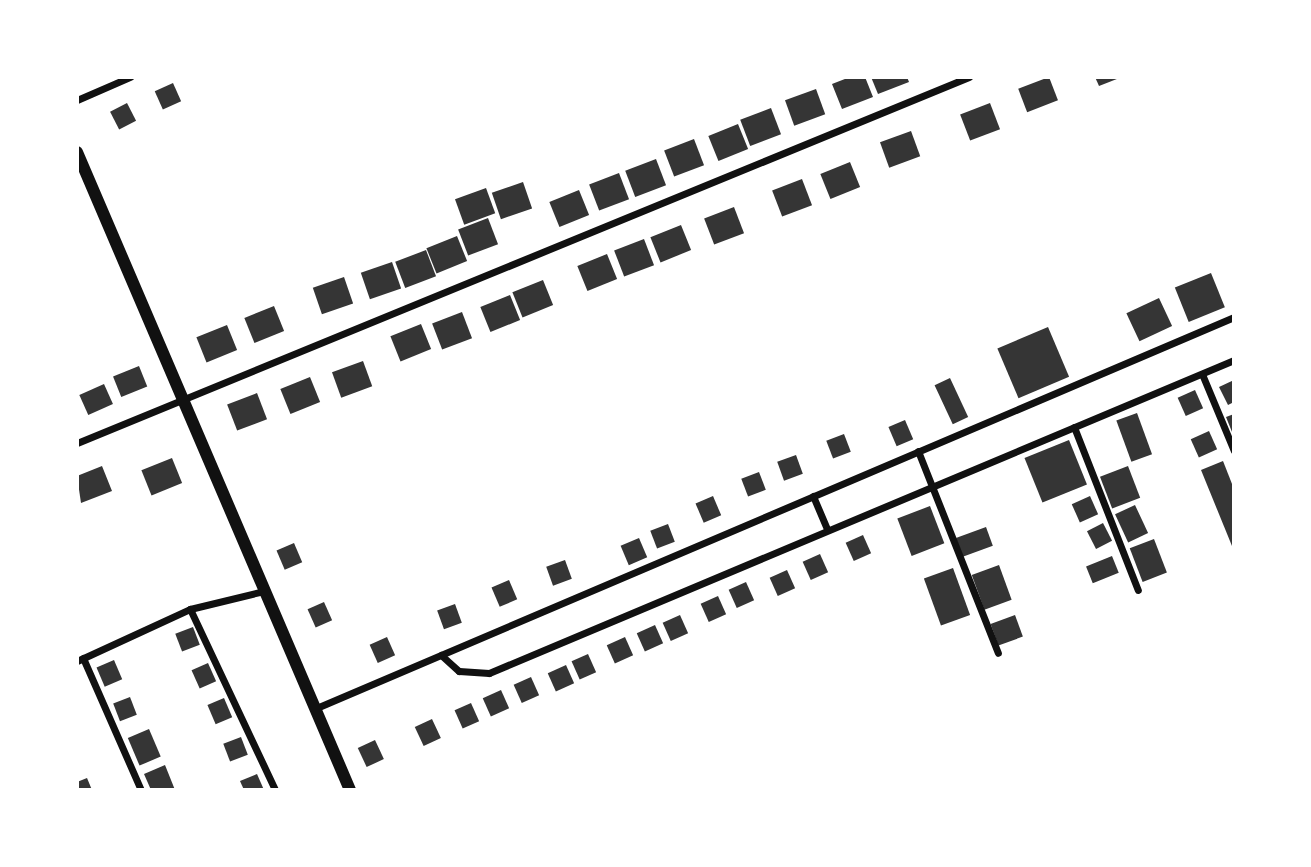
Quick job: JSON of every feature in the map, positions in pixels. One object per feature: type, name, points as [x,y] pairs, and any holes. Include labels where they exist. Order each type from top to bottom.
[{"type":"main road","points":[[77,152],[350,790]]},
{"type":"street","points":[[77,100],[130,77]]},
{"type":"street","points":[[77,443],[181,398],[969,77]]},
{"type":"street","points":[[314,709],[1234,317]]},
{"type":"street","points":[[441,655],[459,671],[489,673],[1234,360]]},
{"type":"street","points":[[1202,374],[1234,451]]},
{"type":"street","points":[[1074,427],[1138,590]]},
{"type":"street","points":[[918,451],[998,653]]},
{"type":"street","points":[[813,496],[827,529]]},
{"type":"street","points":[[141,790],[80,659],[190,609],[264,591]]},
{"type":"street","points":[[190,609],[275,790]]},
{"type":"building","points":[[850,77],[865,77],[873,97],[842,109],[832,84]]},
{"type":"building","points":[[871,77],[907,77],[909,82],[878,94]]},
{"type":"building","points":[[1049,77],[1058,100],[1027,112],[1018,89]]},
{"type":"building","points":[[1095,77],[1122,77],[1099,86]]},
{"type":"building","points":[[173,83],[181,101],[163,109],[155,91]]},
{"type":"building","points":[[816,89],[825,114],[794,126],[785,100]]},
{"type":"building","points":[[127,103],[136,121],[119,129],[110,112]]},
{"type":"building","points":[[990,103],[1000,129],[970,141],[960,114]]},
{"type":"building","points":[[771,108],[781,134],[750,146],[740,120]]},
{"type":"building","points":[[738,124],[748,149],[718,161],[708,136]]},
{"type":"building","points":[[911,131],[920,156],[889,168],[880,142]]},
{"type":"building","points":[[694,139],[704,165],[674,177],[664,150]]},
{"type":"building","points":[[656,159],[666,185],[635,197],[625,171]]},
{"type":"building","points":[[850,162],[860,187],[830,199],[820,174]]},
{"type":"building","points":[[619,173],[629,199],[599,211],[589,184]]},
{"type":"building","points":[[802,179],[812,205],[782,217],[772,190]]},
{"type":"building","points":[[523,182],[532,208],[501,219],[492,193]]},
{"type":"building","points":[[486,188],[495,213],[464,225],[455,199]]},
{"type":"building","points":[[579,190],[589,215],[559,227],[549,202]]},
{"type":"building","points":[[734,207],[744,233],[714,245],[704,218]]},
{"type":"building","points":[[488,218],[498,244],[468,256],[458,229]]},
{"type":"building","points":[[681,225],[691,250],[661,262],[650,237]]},
{"type":"building","points":[[457,236],[467,261],[437,273],[426,248]]},
{"type":"building","points":[[644,239],[654,265],[624,277],[614,250]]},
{"type":"building","points":[[426,250],[436,276],[405,288],[395,262]]},
{"type":"building","points":[[607,254],[617,279],[587,291],[577,266]]},
{"type":"building","points":[[392,262],[401,288],[370,299],[361,273]]},
{"type":"building","points":[[1211,273],[1225,307],[1189,322],[1175,288]]},
{"type":"building","points":[[344,277],[353,303],[322,314],[313,288]]},
{"type":"building","points":[[543,280],[553,305],[523,317],[512,292]]},
{"type":"building","points":[[510,295],[520,320],[490,332],[480,307]]},
{"type":"building","points":[[1159,298],[1172,326],[1139,341],[1126,313]]},
{"type":"building","points":[[274,306],[284,331],[254,343],[244,318]]},
{"type":"building","points":[[462,312],[472,338],[442,350],[432,323]]},
{"type":"building","points":[[421,324],[431,349],[401,361],[390,336]]},
{"type":"building","points":[[227,325],[237,350],[207,362],[196,337]]},
{"type":"building","points":[[1048,327],[1069,377],[1018,398],[997,348]]},
{"type":"building","points":[[363,361],[372,386],[341,398],[332,372]]},
{"type":"building","points":[[139,366],[147,386],[121,397],[113,376]]},
{"type":"building","points":[[310,377],[320,402],[290,414],[280,389]]},
{"type":"building","points":[[950,378],[968,417],[953,424],[935,385]]},
{"type":"building","points":[[1234,380],[1234,402],[1228,405],[1219,387]]},
{"type":"building","points":[[104,384],[113,404],[88,415],[79,395]]},
{"type":"building","points":[[1195,390],[1203,408],[1186,416],[1178,398]]},
{"type":"building","points":[[257,393],[267,419],[237,431],[227,404]]},
{"type":"building","points":[[1137,413],[1152,454],[1131,462],[1116,421]]},
{"type":"building","points":[[1234,414],[1234,437],[1226,417]]},
{"type":"building","points":[[905,420],[913,439],[897,446],[888,427]]},
{"type":"building","points":[[1209,431],[1217,449],[1199,457],[1191,439]]},
{"type":"building","points":[[844,434],[851,452],[833,459],[826,441]]},
{"type":"building","points":[[1069,440],[1087,485],[1042,502],[1024,458]]},
{"type":"building","points":[[796,455],[803,474],[784,481],[777,462]]},
{"type":"building","points":[[172,458],[182,483],[152,495],[141,470]]},
{"type":"building","points":[[1223,461],[1234,489],[1232,546],[1201,470]]},
{"type":"building","points":[[102,466],[112,491],[81,503],[77,476]]},
{"type":"building","points":[[1128,466],[1140,498],[1112,508],[1100,477]]},
{"type":"building","points":[[759,472],[766,490],[748,497],[741,479]]},
{"type":"building","points":[[713,496],[721,515],[704,523],[696,503]]},
{"type":"building","points":[[1090,496],[1098,514],[1080,522],[1072,504]]},
{"type":"building","points":[[1135,505],[1148,533],[1128,542],[1115,514]]},
{"type":"building","points":[[930,506],[944,543],[912,556],[897,519]]},
{"type":"building","points":[[1103,523],[1112,541],[1096,549],[1087,531]]},
{"type":"building","points":[[668,524],[675,542],[657,549],[650,531]]},
{"type":"building","points":[[986,527],[993,546],[963,557],[956,538]]},
{"type":"building","points":[[863,535],[871,553],[854,561],[846,543]]},
{"type":"building","points":[[639,538],[647,557],[629,565],[621,546]]},
{"type":"building","points":[[1154,539],[1167,573],[1143,582],[1130,548]]},
{"type":"building","points":[[294,543],[302,562],[285,570],[277,550]]},
{"type":"building","points":[[820,554],[828,572],[811,580],[803,562]]},
{"type":"building","points":[[1112,556],[1119,573],[1093,583],[1086,566]]},
{"type":"building","points":[[565,560],[572,579],[553,586],[546,567]]},
{"type":"building","points":[[999,565],[1012,600],[984,610],[972,575]]},
{"type":"building","points":[[953,568],[970,615],[941,626],[924,579]]},
{"type":"building","points":[[787,570],[795,588],[778,596],[770,578]]},
{"type":"building","points":[[509,580],[517,599],[500,607],[492,587]]},
{"type":"building","points":[[746,582],[754,600],[737,608],[729,590]]},
{"type":"building","points":[[718,596],[726,614],[709,622],[701,604]]},
{"type":"building","points":[[324,602],[332,620],[316,628],[308,609]]},
{"type":"building","points":[[455,604],[462,623],[444,629],[437,610]]},
{"type":"building","points":[[680,615],[688,633],[671,641],[663,623]]},
{"type":"building","points":[[1015,615],[1023,637],[998,646],[991,624]]},
{"type":"building","points":[[655,625],[663,643],[645,651],[637,633]]},
{"type":"building","points":[[193,627],[200,645],[182,652],[175,634]]},
{"type":"building","points":[[387,637],[395,655],[378,663],[370,645]]},
{"type":"building","points":[[625,637],[633,655],[615,663],[607,645]]},
{"type":"building","points":[[588,654],[596,672],[580,680],[572,661]]},
{"type":"building","points":[[114,660],[122,679],[105,687],[97,667]]},
{"type":"building","points":[[208,663],[216,681],[200,689],[192,670]]},
{"type":"building","points":[[566,665],[574,683],[556,691],[548,673]]},
{"type":"building","points":[[531,677],[539,695],[522,703],[514,685]]},
{"type":"building","points":[[501,690],[509,708],[491,716],[483,698]]},
{"type":"building","points":[[130,697],[137,715],[120,721],[113,703]]},
{"type":"building","points":[[224,698],[232,717],[216,724],[207,705]]},
{"type":"building","points":[[471,703],[479,721],[463,729],[455,710]]},
{"type":"building","points":[[432,719],[441,738],[424,746],[415,727]]},
{"type":"building","points":[[149,729],[161,757],[140,766],[128,738]]},
{"type":"building","points":[[241,737],[248,755],[230,762],[223,744]]},
{"type":"building","points":[[375,740],[384,759],[367,767],[358,748]]},
{"type":"building","points":[[165,765],[175,790],[151,790],[144,774]]},
{"type":"building","points":[[257,774],[264,790],[244,790],[240,781]]},
{"type":"building","points":[[87,778],[92,790],[77,790],[77,782]]}]
